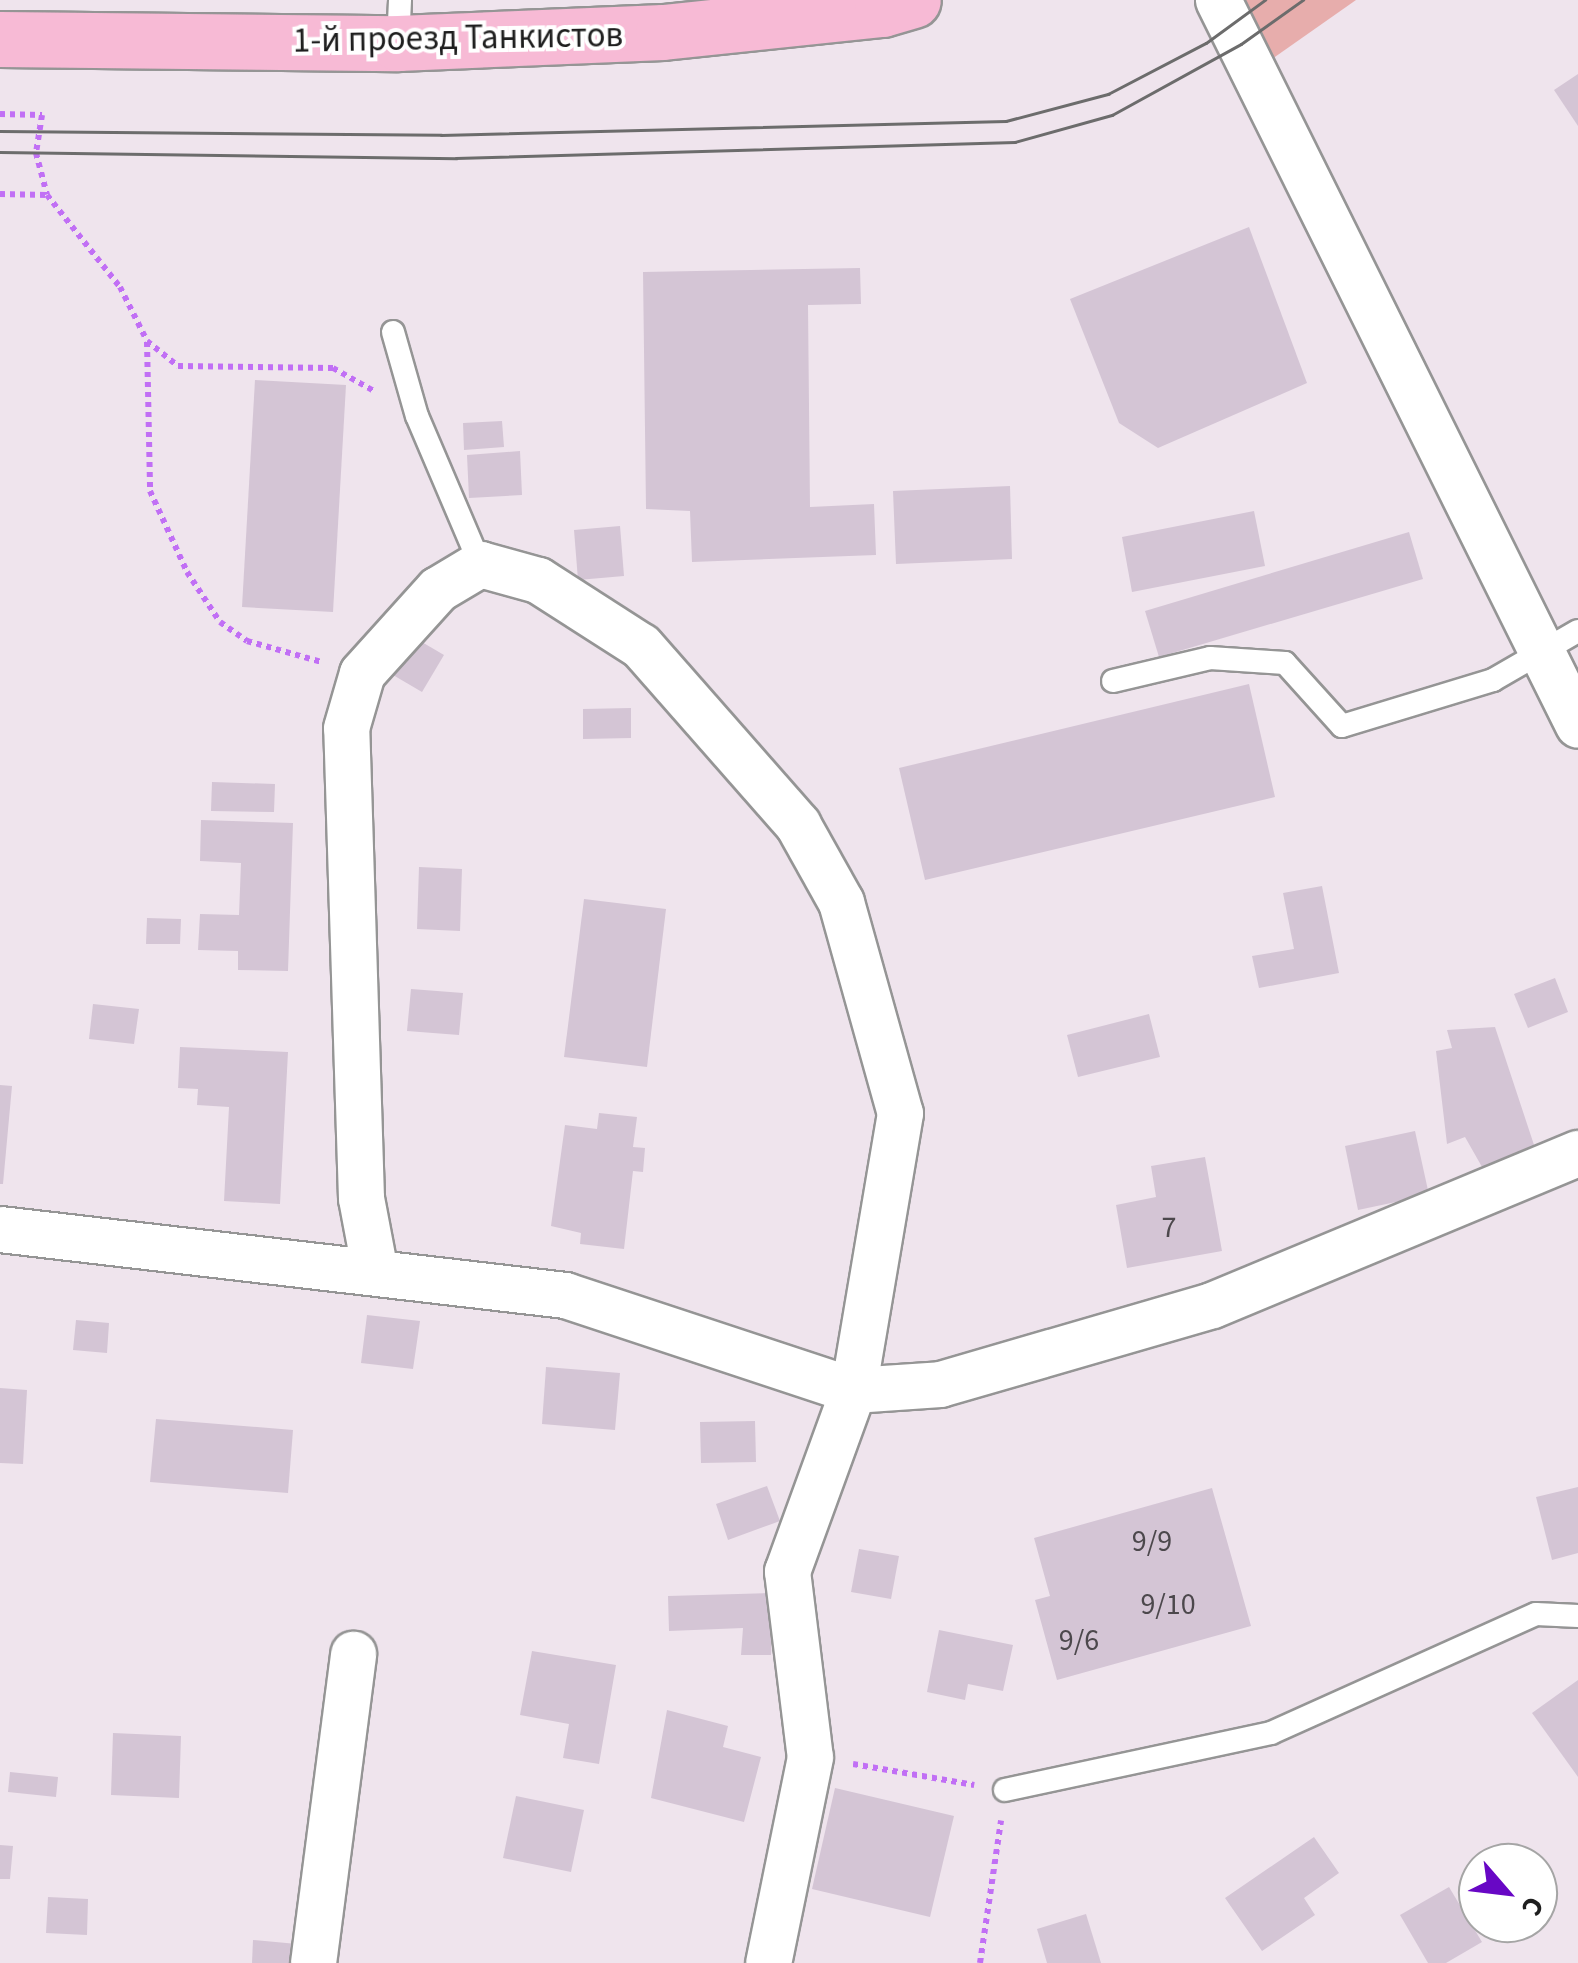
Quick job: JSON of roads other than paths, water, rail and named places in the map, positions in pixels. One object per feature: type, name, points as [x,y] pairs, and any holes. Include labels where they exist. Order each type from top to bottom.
[{"type":"main road","name":"1-й проезд Танкистов","points":[[0,38],[399,22],[663,32],[892,3]]},
{"type":"street","points":[[1218,0],[1559,642],[1578,725]]},
{"type":"street","points":[[375,1272],[361,1198],[346,728],[362,673],[438,589],[480,564],[538,580],[640,646],[798,824],[841,902],[900,1113],[853,1390],[787,1571],[810,1757],[768,1963]]},
{"type":"street","points":[[0,1230],[566,1295],[853,1390],[940,1384],[1212,1305],[1578,1153]]},
{"type":"street","points":[[313,1963],[353,1654]]},
{"type":"lane","points":[[393,332],[417,416],[480,564]]},
{"type":"lane","points":[[1113,681],[1210,658],[1285,663],[1342,726],[1493,680],[1559,642]]},
{"type":"lane","points":[[1005,1790],[1271,1733],[1536,1614],[1578,1616]]},
{"type":"tram line","points":[[0,131],[441,135],[1006,121],[1108,94],[1206,43],[1265,0]]},
{"type":"tram line","points":[[0,152],[456,158],[1015,142],[1112,115],[1241,44],[1303,0]]}]
